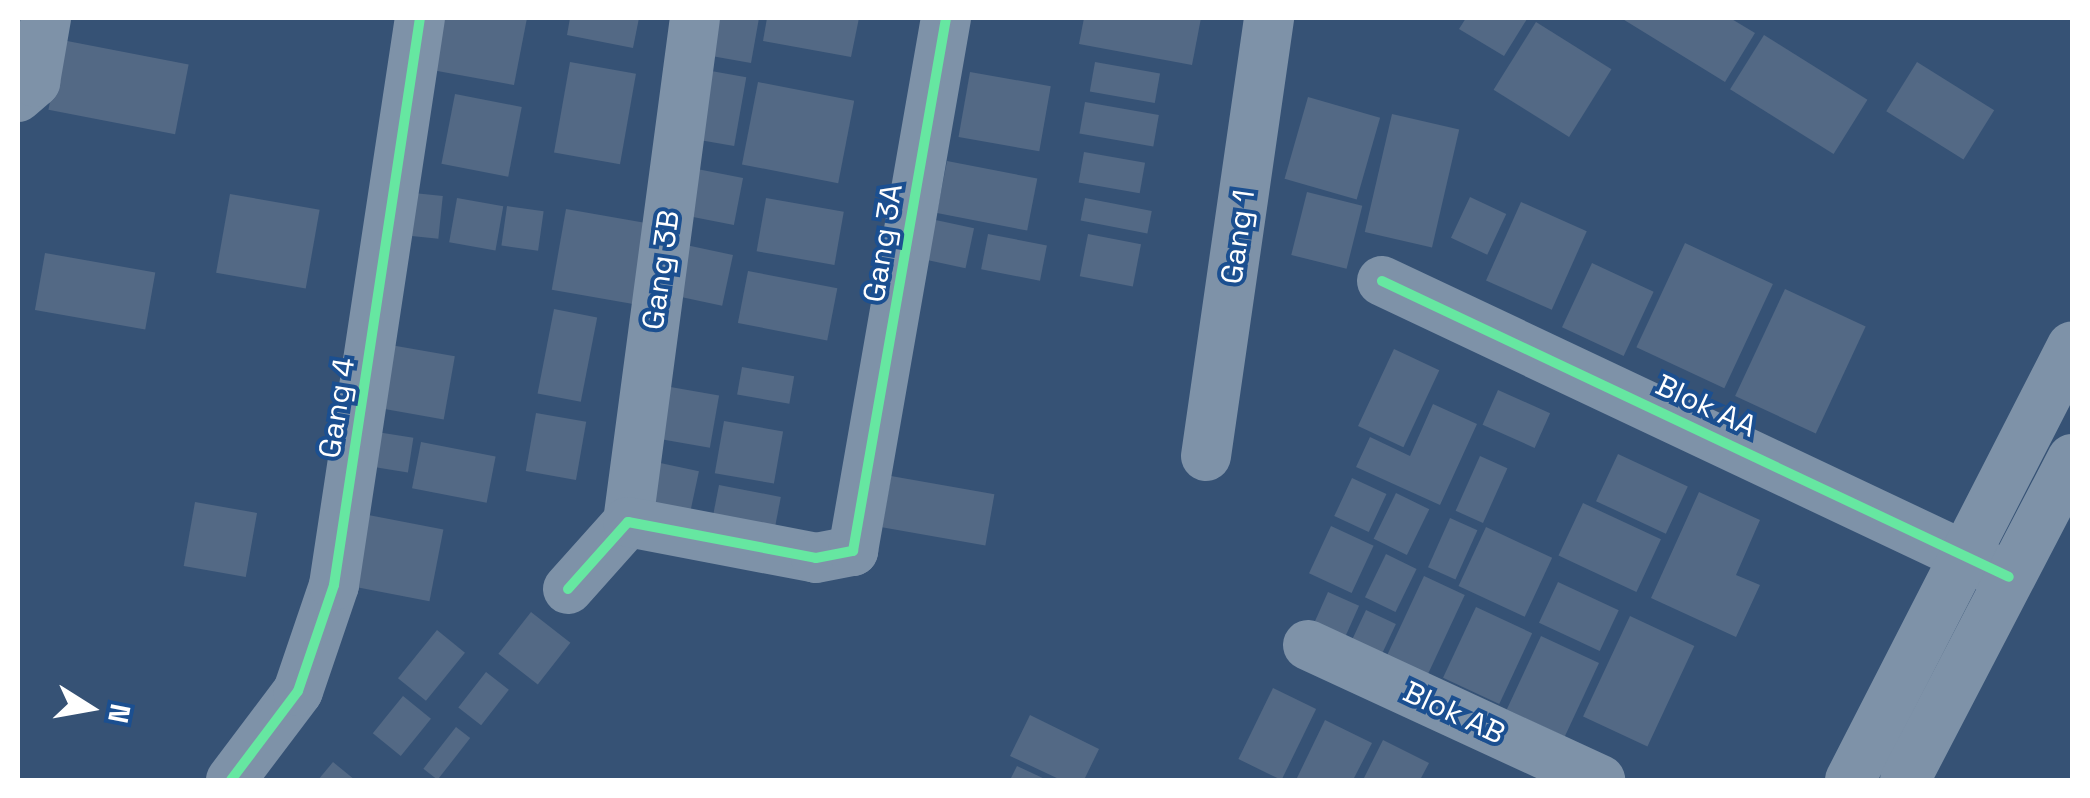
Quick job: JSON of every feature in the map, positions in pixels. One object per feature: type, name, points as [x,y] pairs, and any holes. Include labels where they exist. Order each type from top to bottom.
[{"type":"street","points":[[18,98],[38,72],[46,18]]},
{"type":"street","name":"Gang 4","points":[[231,780],[298,691],[334,585],[420,18]]},
{"type":"street","name":"Gang 3B","points":[[628,522],[695,18]]},
{"type":"street","name":"Gang 3A","points":[[628,522],[835,560],[858,541],[946,18]]},
{"type":"street","name":"Gang 1","points":[[1206,456],[1269,18]]},
{"type":"street","name":"Blok AA","points":[[1382,281],[2009,577]]},
{"type":"street","points":[[1850,780],[1961,555],[2072,346]]},
{"type":"street","points":[[1905,780],[2072,459]]},
{"type":"street","points":[[568,590],[628,522]]},
{"type":"street","name":"Blok AB","points":[[1308,645],[1600,780]]},
{"type":"building","points":[[431,18],[527,18],[514,85],[421,68]]},
{"type":"building","points":[[570,18],[639,18],[633,48],[567,35]]},
{"type":"building","points":[[707,18],[759,18],[751,63],[700,54]]},
{"type":"building","points":[[767,18],[859,18],[851,57],[763,41]]},
{"type":"building","points":[[1084,18],[1201,18],[1192,65],[1079,44]]},
{"type":"building","points":[[1466,18],[1527,19],[1504,56],[1459,29]]},
{"type":"building","points":[[1621,18],[1730,18],[1755,33],[1725,82]]},
{"type":"building","points":[[1536,22],[1611,69],[1569,137],[1494,90]]},
{"type":"building","points":[[1764,35],[1867,100],[1834,154],[1730,89]]},
{"type":"building","points":[[62,40],[189,65],[175,134],[48,110]]},
{"type":"building","points":[[570,62],[636,74],[620,164],[554,153]]},
{"type":"building","points":[[1095,62],[1160,73],[1155,103],[1090,92]]},
{"type":"building","points":[[1917,62],[1994,110],[1963,159],[1886,111]]},
{"type":"building","points":[[700,69],[746,77],[734,146],[688,138]]},
{"type":"building","points":[[970,72],[1051,86],[1039,151],[959,137]]},
{"type":"building","points":[[758,82],[854,101],[838,183],[742,164]]},
{"type":"building","points":[[455,94],[522,107],[508,177],[441,164]]},
{"type":"building","points":[[1308,97],[1380,118],[1357,199],[1285,179]]},
{"type":"building","points":[[1085,102],[1159,115],[1153,147],[1079,134]]},
{"type":"building","points":[[1392,114],[1459,130],[1432,247],[1365,232]]},
{"type":"building","points":[[1084,152],[1145,163],[1140,193],[1079,183]]},
{"type":"building","points":[[947,161],[1037,179],[1027,231],[937,213]]},
{"type":"building","points":[[692,168],[743,178],[734,225],[683,215]]},
{"type":"building","points":[[404,192],[443,196],[438,239],[400,235]]},
{"type":"building","points":[[1307,192],[1362,206],[1347,269],[1291,255]]},
{"type":"building","points":[[230,194],[320,210],[306,289],[216,273]]},
{"type":"building","points":[[1470,197],[1506,214],[1487,255],[1451,238]]},
{"type":"building","points":[[457,198],[503,206],[495,250],[449,242]]},
{"type":"building","points":[[766,198],[844,212],[834,265],[757,251]]},
{"type":"building","points":[[1085,198],[1152,211],[1147,234],[1081,221]]},
{"type":"building","points":[[1521,202],[1587,231],[1552,310],[1486,281]]},
{"type":"building","points":[[507,206],[544,211],[538,251],[501,246]]},
{"type":"building","points":[[566,209],[649,224],[634,304],[552,290]]},
{"type":"building","points":[[931,219],[974,228],[966,268],[922,259]]},
{"type":"building","points":[[988,234],[1047,245],[1040,281],[981,269]]},
{"type":"building","points":[[1088,234],[1141,244],[1133,287],[1080,276]]},
{"type":"building","points":[[1685,243],[1773,284],[1724,388],[1636,347]]},
{"type":"building","points":[[686,245],[733,255],[722,306],[675,296]]},
{"type":"building","points":[[45,253],[155,272],[145,330],[35,310]]},
{"type":"building","points":[[1592,263],[1654,292],[1624,356],[1562,327]]},
{"type":"building","points":[[748,271],[837,288],[827,340],[738,323]]},
{"type":"building","points":[[1785,289],[1866,327],[1816,434],[1735,396]]},
{"type":"building","points":[[554,309],[597,317],[581,402],[538,393]]},
{"type":"building","points":[[379,343],[455,356],[444,419],[368,406]]},
{"type":"building","points":[[1394,349],[1439,370],[1403,447],[1358,426]]},
{"type":"building","points":[[742,367],[794,376],[789,404],[737,395]]},
{"type":"building","points":[[659,385],[719,396],[710,448],[650,437]]},
{"type":"building","points":[[1498,390],[1550,413],[1535,448],[1483,425]]},
{"type":"building","points":[[1433,404],[1477,424],[1440,505],[1356,467],[1370,437],[1410,456]]},
{"type":"building","points":[[536,413],[586,422],[576,480],[526,471]]},
{"type":"building","points":[[724,421],[783,431],[774,484],[715,473]]},
{"type":"building","points":[[364,430],[413,438],[408,472],[359,465]]},
{"type":"building","points":[[421,442],[496,457],[487,503],[412,488]]},
{"type":"building","points":[[1618,454],[1688,487],[1666,534],[1596,501]]},
{"type":"building","points":[[1480,456],[1507,468],[1483,523],[1456,511]]},
{"type":"building","points":[[651,461],[699,471],[690,515],[642,505]]},
{"type":"building","points":[[891,476],[994,494],[985,545],[882,527]]},
{"type":"building","points":[[1352,478],[1386,494],[1369,532],[1334,516]]},
{"type":"building","points":[[719,485],[781,497],[774,531],[712,519]]},
{"type":"building","points":[[1699,492],[1760,520],[1736,575],[1760,585],[1736,637],[1651,598]]},
{"type":"building","points":[[1396,493],[1429,509],[1407,555],[1374,539]]},
{"type":"building","points":[[195,502],[257,513],[246,577],[184,566]]},
{"type":"building","points":[[1583,503],[1661,539],[1636,592],[1558,556]]},
{"type":"building","points":[[358,513],[443,530],[429,601],[344,585]]},
{"type":"building","points":[[1450,518],[1477,530],[1455,580],[1428,567]]},
{"type":"building","points":[[1331,526],[1374,546],[1352,593],[1309,573]]},
{"type":"building","points":[[1486,527],[1552,558],[1525,617],[1459,586]]},
{"type":"building","points":[[1386,554],[1417,569],[1396,612],[1365,597]]},
{"type":"building","points":[[1424,576],[1465,595],[1426,678],[1385,659]]},
{"type":"building","points":[[1558,582],[1619,610],[1600,651],[1539,623]]},
{"type":"building","points":[[1328,592],[1359,606],[1343,642],[1312,629]]},
{"type":"building","points":[[1476,607],[1532,633],[1499,704],[1443,678]]},
{"type":"building","points":[[1366,610],[1396,624],[1378,662],[1348,648]]},
{"type":"building","points":[[531,612],[570,643],[538,685],[498,654]]},
{"type":"building","points":[[1630,616],[1694,646],[1647,747],[1583,717]]},
{"type":"building","points":[[437,630],[465,653],[426,701],[398,678]]},
{"type":"building","points":[[1541,636],[1599,663],[1565,736],[1507,709]]},
{"type":"building","points":[[486,672],[509,690],[481,725],[458,707]]},
{"type":"building","points":[[1273,688],[1316,709],[1282,780],[1238,759]]},
{"type":"building","points":[[403,696],[431,719],[401,756],[373,733]]},
{"type":"building","points":[[1030,715],[1099,749],[1084,780],[1061,780],[1010,756]]},
{"type":"building","points":[[1325,720],[1372,743],[1353,780],[1296,780]]},
{"type":"building","points":[[456,727],[470,738],[438,780],[423,769]]},
{"type":"building","points":[[1383,740],[1429,763],[1420,780],[1363,780]]},
{"type":"building","points":[[333,762],[355,780],[318,780]]},
{"type":"building","points":[[1017,766],[1047,780],[1010,780]]},
{"type":"cycle path","points":[[231,780],[298,691],[334,585],[420,18]]},
{"type":"cycle path","points":[[568,589],[628,522],[816,558],[853,551],[946,18]]},
{"type":"cycle path","points":[[1382,281],[2009,577]]}]
